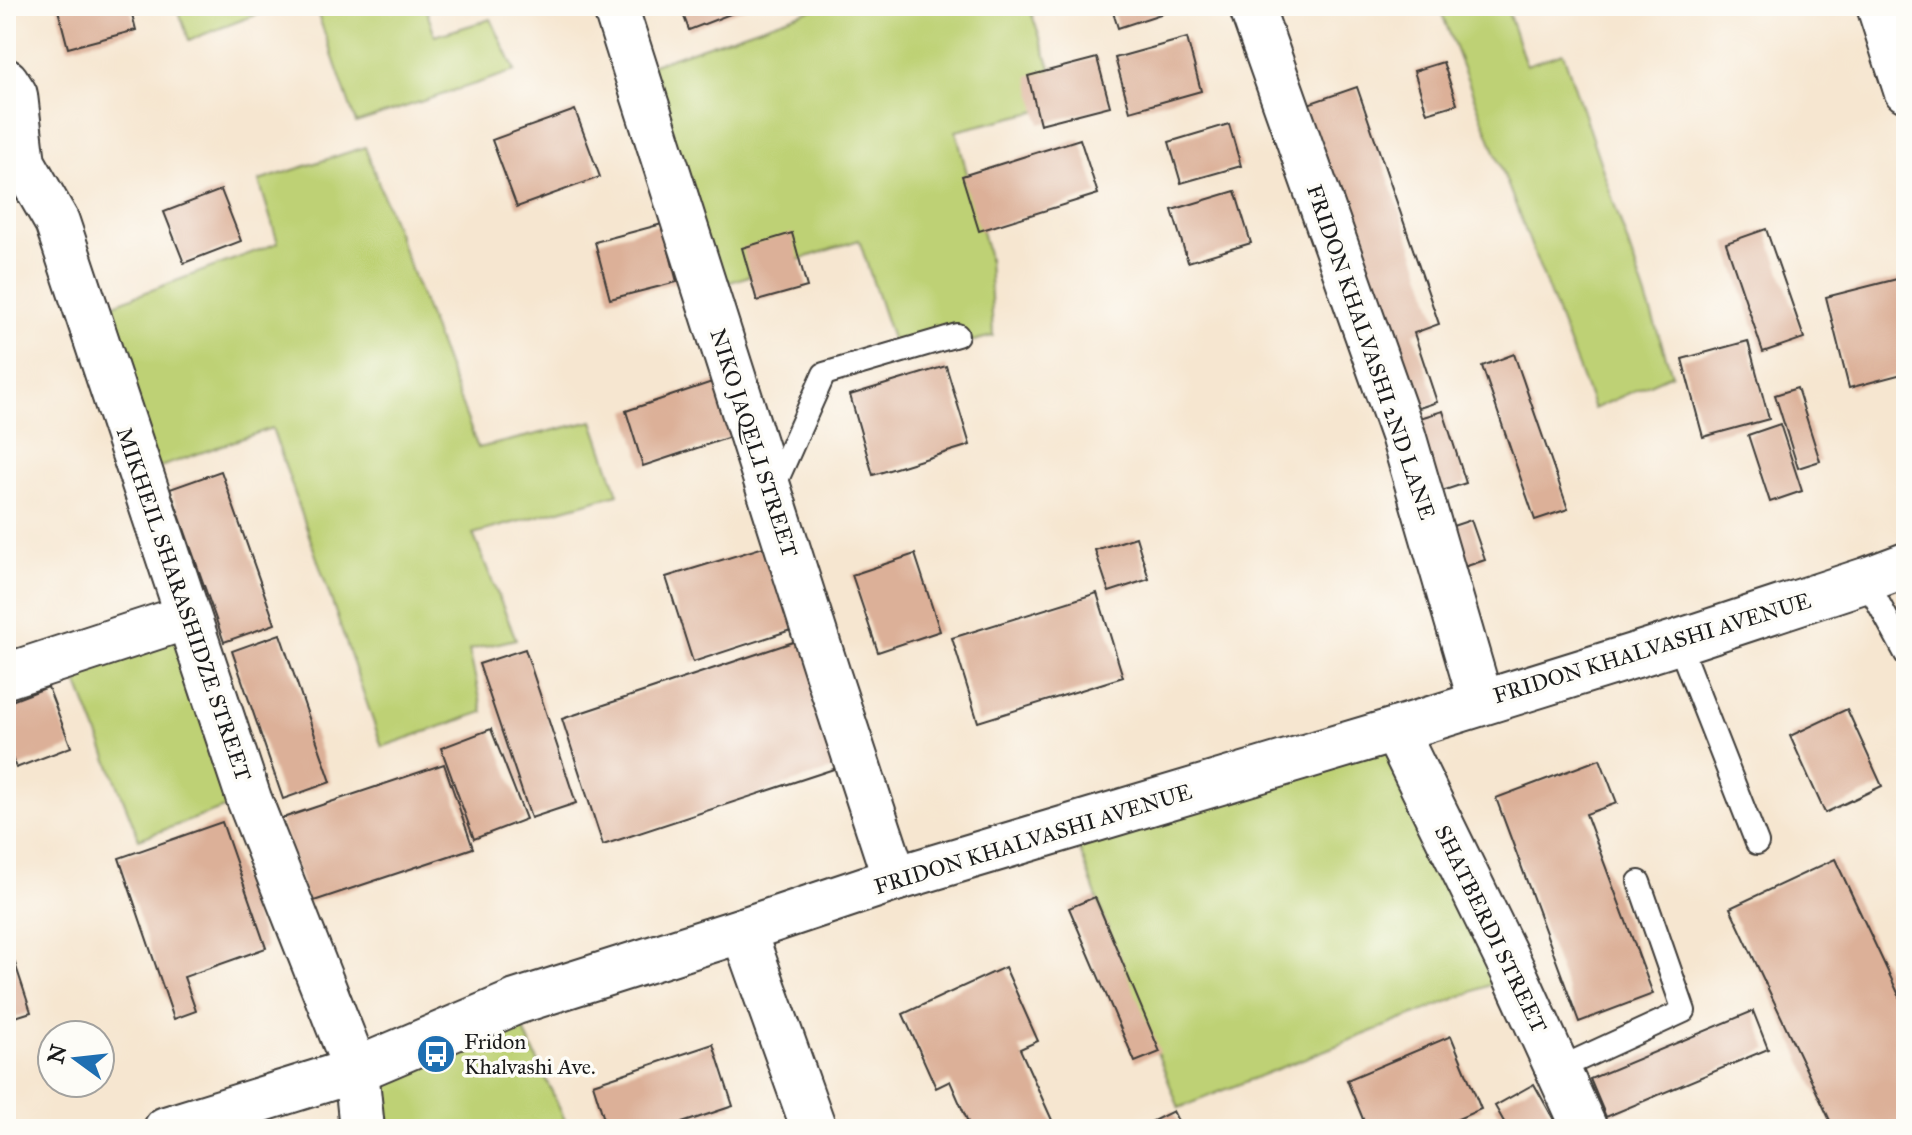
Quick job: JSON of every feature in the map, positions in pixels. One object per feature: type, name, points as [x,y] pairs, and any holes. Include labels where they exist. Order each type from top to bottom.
[{"type":"main road","name":"NIKO JAQELI STREET","points":[[615,6],[895,879]]},
{"type":"main road","name":"FRIDON KHALVASHI 2ND LANE","points":[[1251,6],[1403,435],[1481,702]]},
{"type":"main road","points":[[1879,6],[1906,90]]},
{"type":"main road","name":"MIKHEIL SHARASHIDZE STREET","points":[[6,81],[15,95],[14,165],[57,222],[249,799],[356,1070],[362,1129]]},
{"type":"main road","name":"FRIDON KHALVASHI AVENUE","points":[[166,1129],[356,1070],[516,1002],[895,879],[1395,730],[1886,573]]},
{"type":"main road","points":[[6,676],[187,617]]},
{"type":"main road","name":"SHATBERDI STREET","points":[[1395,730],[1515,975],[1585,1129]]},
{"type":"main road","points":[[743,930],[814,1129]]},
{"type":"lane","points":[[771,495],[824,374],[957,335]]},
{"type":"lane","points":[[1886,573],[1906,654]]},
{"type":"lane","points":[[1678,642],[1757,843]]},
{"type":"lane","points":[[1558,1069],[1684,1011],[1639,882]]},
{"type":"green space","points":[[177,6],[279,6],[189,40]]},
{"type":"green space","points":[[315,6],[425,6],[435,36],[491,19],[515,71],[356,123]]},
{"type":"green space","points":[[822,6],[1029,6],[1063,105],[956,131],[989,258],[993,336],[899,360],[859,240],[706,290],[636,70]]},
{"type":"green space","points":[[1439,6],[1506,6],[1526,65],[1563,53],[1672,374],[1594,409]]},
{"type":"green space","points":[[365,147],[478,448],[593,421],[618,494],[473,534],[516,639],[469,650],[483,712],[382,747],[272,428],[140,474],[87,314],[278,243],[259,181]]},
{"type":"green space","points":[[187,617],[249,799],[139,839],[67,656]]},
{"type":"green space","points":[[1389,747],[1515,975],[1179,1108],[1076,839]]},
{"type":"green space","points":[[521,1024],[569,1129],[369,1129],[381,1086]]},
{"type":"building","points":[[57,6],[130,6],[136,30],[68,48]]},
{"type":"building","points":[[680,6],[751,6],[689,30]]},
{"type":"building","points":[[1111,6],[1182,6],[1182,7],[1118,28]]},
{"type":"building","points":[[1187,38],[1201,91],[1130,111],[1115,58]]},
{"type":"building","points":[[1097,58],[1110,106],[1040,124],[1028,76]]},
{"type":"building","points":[[1443,62],[1457,104],[1427,113],[1414,71]]},
{"type":"building","points":[[1357,87],[1439,324],[1414,333],[1437,402],[1407,412],[1302,106]]},
{"type":"building","points":[[575,110],[600,177],[517,207],[492,140]]},
{"type":"building","points":[[1229,124],[1241,166],[1181,183],[1169,142]]},
{"type":"building","points":[[1080,139],[1098,194],[979,231],[962,176]]},
{"type":"building","points":[[221,190],[241,241],[184,263],[164,212]]},
{"type":"building","points":[[1235,191],[1251,243],[1188,262],[1172,210]]},
{"type":"building","points":[[662,224],[677,282],[610,299],[595,242]]},
{"type":"building","points":[[1766,229],[1804,338],[1763,352],[1726,243]]},
{"type":"building","points":[[792,233],[807,287],[757,301],[742,248]]},
{"type":"building","points":[[1901,278],[1906,300],[1906,373],[1849,388],[1826,297]]},
{"type":"building","points":[[1748,341],[1769,419],[1703,437],[1682,359]]},
{"type":"building","points":[[1514,354],[1568,509],[1535,520],[1482,366]]},
{"type":"building","points":[[946,366],[970,445],[873,475],[850,395]]},
{"type":"building","points":[[721,379],[739,434],[643,466],[626,411]]},
{"type":"building","points":[[1797,388],[1820,461],[1798,468],[1775,395]]},
{"type":"building","points":[[1443,411],[1466,483],[1433,494],[1410,421]]},
{"type":"building","points":[[1780,424],[1802,491],[1770,502],[1748,435]]},
{"type":"building","points":[[221,471],[275,624],[224,642],[170,489]]},
{"type":"building","points":[[1471,520],[1485,560],[1464,567],[1450,527]]},
{"type":"building","points":[[1136,537],[1149,579],[1109,592],[1095,550]]},
{"type":"building","points":[[777,543],[803,626],[693,662],[666,577]]},
{"type":"building","points":[[915,554],[940,631],[878,652],[852,575]]},
{"type":"building","points":[[1097,593],[1123,677],[978,722],[952,638]]},
{"type":"building","points":[[280,634],[331,782],[283,799],[232,651]]},
{"type":"building","points":[[808,637],[849,764],[603,845],[562,719]]},
{"type":"building","points":[[525,649],[576,803],[531,818],[479,664]]},
{"type":"building","points":[[48,687],[71,747],[16,768],[6,742],[6,703]]},
{"type":"building","points":[[1847,709],[1882,786],[1825,813],[1790,736]]},
{"type":"building","points":[[491,729],[526,819],[474,839],[441,748]]},
{"type":"building","points":[[1600,759],[1617,803],[1586,814],[1653,994],[1579,1022],[1496,798]]},
{"type":"building","points":[[444,764],[473,848],[308,903],[280,819]]},
{"type":"building","points":[[222,822],[266,948],[184,977],[196,1011],[174,1019],[119,858]]},
{"type":"building","points":[[1835,859],[1906,1010],[1906,1129],[1834,1129],[1730,908]]},
{"type":"building","points":[[1095,897],[1160,1052],[1135,1062],[1069,908]]},
{"type":"building","points":[[6,936],[31,1012],[6,1020]]},
{"type":"building","points":[[1005,967],[1038,1041],[1020,1049],[1056,1129],[971,1129],[950,1081],[936,1088],[903,1014]]},
{"type":"building","points":[[1753,1011],[1768,1049],[1606,1117],[1590,1079]]},
{"type":"building","points":[[1451,1036],[1481,1109],[1435,1129],[1367,1129],[1347,1080]]},
{"type":"building","points":[[713,1044],[733,1106],[664,1129],[607,1129],[593,1084]]},
{"type":"building","points":[[1534,1084],[1559,1129],[1508,1129],[1495,1106]]},
{"type":"building","points":[[1173,1111],[1182,1129],[1137,1129]]},
{"type":"place","name":"Fridon Khalvashi Ave.","points":[[436,1054]]}]
